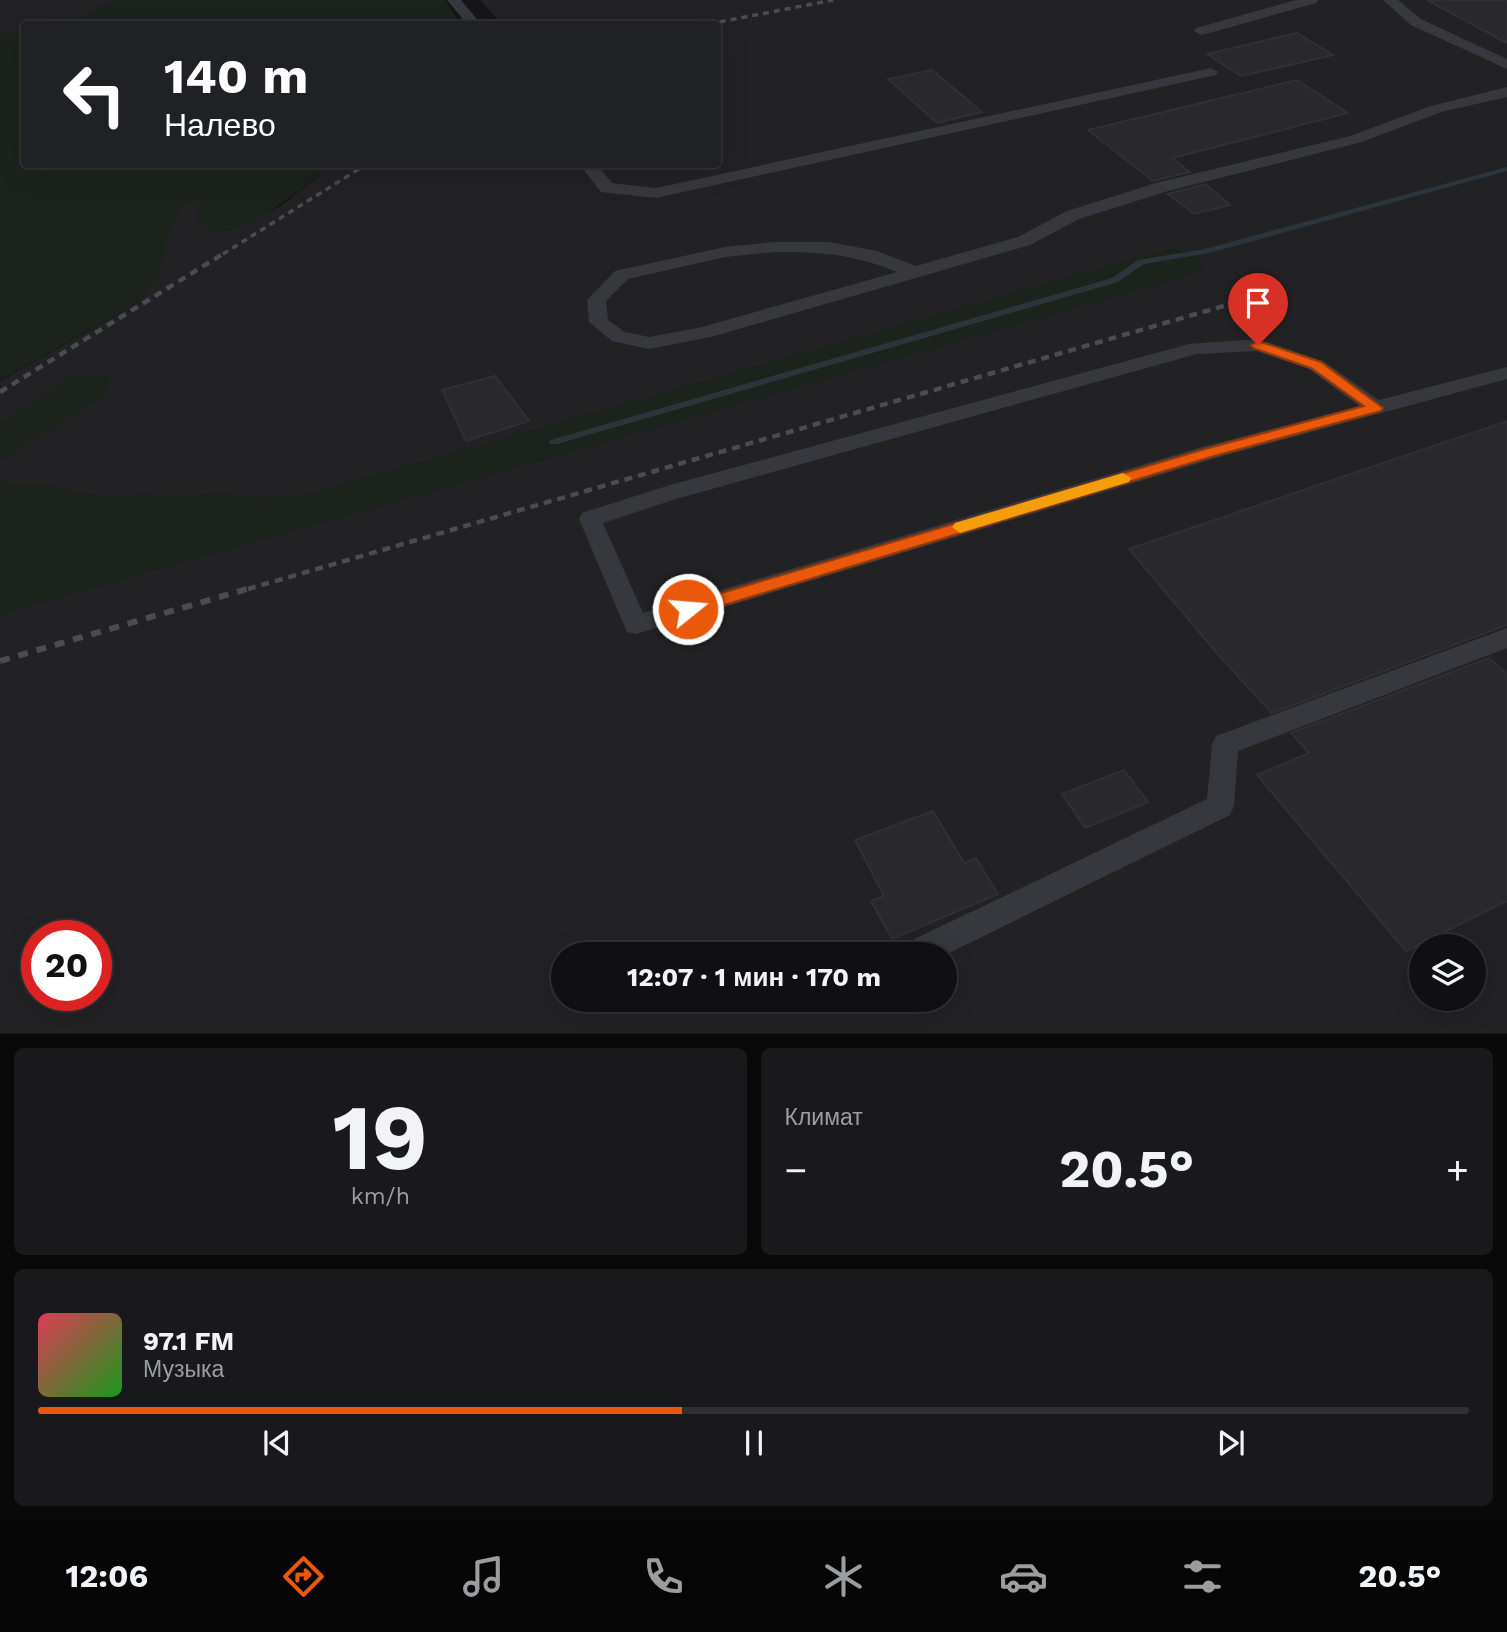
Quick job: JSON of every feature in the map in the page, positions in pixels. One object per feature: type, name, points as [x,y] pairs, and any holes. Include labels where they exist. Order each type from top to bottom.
[{"type":"lane","points":[[454,0],[472,21]]},
{"type":"lane","points":[[1200,31],[1311,0]]},
{"type":"lane","points":[[1391,0],[1416,22],[1507,65]]},
{"type":"lane","points":[[590,168],[607,188],[656,193],[1211,72]]},
{"type":"lane","points":[[916,273],[871,256],[828,247],[775,247],[725,252],[622,275],[596,300],[599,322],[619,337],[649,342],[704,333],[916,273],[1024,241],[1073,215],[1162,187],[1356,139],[1436,109],[1507,92]]},
{"type":"lane","points":[[1376,408],[1316,365],[1258,345],[1196,348],[670,493],[590,519],[636,625],[1210,452],[1376,408],[1507,373]]},
{"type":"lane","points":[[940,942],[1220,806],[1226,744],[1507,638]]},
{"type":"shaded area","points":[[0,0],[118,0],[77,21],[21,21],[21,32],[0,35]]},
{"type":"shaded area","points":[[118,0],[445,0],[459,21],[72,21]]},
{"type":"shaded area","points":[[480,0],[1507,0],[1507,1033],[0,1033],[0,381],[138,303],[158,278],[166,243],[180,208],[196,199],[200,221],[229,231],[281,206],[328,168],[721,168],[721,21],[498,21]]},
{"type":"shaded area","points":[[21,32],[21,168],[328,168],[267,213],[227,231],[211,230],[200,221],[196,200],[180,209],[166,243],[158,278],[138,303],[0,380],[0,35]]},
{"type":"shaded area","points":[[1166,249],[1198,254],[1202,269],[1189,276],[0,615],[0,480],[11,484],[48,483],[77,492],[110,496],[229,493],[265,498],[310,493]]},
{"type":"shaded area","points":[[111,374],[107,394],[0,462],[0,424],[74,375]]},
{"type":"building","points":[[1427,0],[1507,0],[1507,43]]},
{"type":"building","points":[[1297,33],[1333,55],[1241,76],[1207,54]]},
{"type":"building","points":[[932,70],[982,112],[937,123],[888,79]]},
{"type":"building","points":[[1297,80],[1348,113],[1172,158],[1190,172],[1153,181],[1088,130]]},
{"type":"building","points":[[1205,184],[1230,205],[1194,214],[1168,194]]},
{"type":"building","points":[[495,376],[529,421],[466,441],[442,390]]},
{"type":"building","points":[[1507,421],[1507,625],[1272,713],[1222,659],[1129,549]]},
{"type":"building","points":[[1489,658],[1507,674],[1507,901],[1440,934],[1409,934],[1409,950],[1406,951],[1257,775],[1309,753],[1291,733]]},
{"type":"building","points":[[1124,770],[1148,802],[1085,828],[1062,794]]},
{"type":"building","points":[[933,811],[964,863],[976,858],[998,894],[892,939],[871,901],[884,896],[855,840]]},
{"type":"waterway","points":[[554,442],[1115,280],[1141,262],[1206,251],[1507,169]]},
{"type":"railway","points":[[721,22],[833,0]]},
{"type":"railway","points":[[223,254],[361,168]]},
{"type":"railway","points":[[0,392],[226,252]]},
{"type":"railway","points":[[248,589],[1258,296]]},
{"type":"railway","points":[[0,661],[254,587]]},
{"type":"slow traffic","points":[[960,527],[1123,478]]},
{"type":"route","points":[[688,609],[1210,452],[1376,408],[1316,365],[1258,345]]}]
